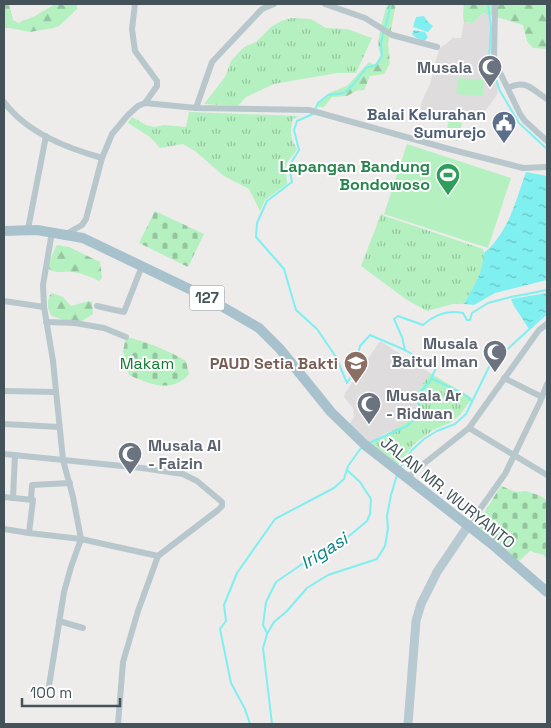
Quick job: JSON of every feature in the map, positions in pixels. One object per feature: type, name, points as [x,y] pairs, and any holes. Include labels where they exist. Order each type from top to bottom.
[{"type":"main road","name":"JALAN MR. WURYANTO","points":[[4,232],[28,229],[83,238],[204,296],[259,328],[280,349],[331,412],[365,445],[468,526],[547,592]]},
{"type":"main road","points":[[408,724],[416,621],[420,604],[437,572],[468,526]]},
{"type":"street","points":[[135,4],[132,29],[135,51],[157,81],[157,86],[146,103]]},
{"type":"street","points":[[196,108],[212,62],[262,9],[274,4]]},
{"type":"street","points":[[324,4],[365,18],[392,35],[437,47]]},
{"type":"street","points":[[495,4],[494,60],[520,114],[547,141]]},
{"type":"street","points":[[508,88],[519,83],[525,84],[547,99]]},
{"type":"street","points":[[4,102],[19,120],[46,136],[102,158]]},
{"type":"street","points":[[66,234],[82,225],[86,219],[102,158],[112,134],[128,115],[138,106],[146,103],[196,108],[309,110],[523,168],[547,168]]},
{"type":"street","points":[[28,229],[46,136]]},
{"type":"street","points":[[49,686],[66,584],[81,539],[70,483],[62,460],[53,361],[44,307],[43,285],[52,232]]},
{"type":"street","points":[[97,306],[124,312],[142,266]]},
{"type":"street","points":[[4,301],[44,307]]},
{"type":"street","points":[[46,322],[75,323],[104,328],[126,337]]},
{"type":"street","points":[[406,478],[469,428],[539,330],[547,324]]},
{"type":"street","points":[[504,378],[543,401]]},
{"type":"street","points":[[468,526],[505,474],[543,401],[547,384]]},
{"type":"street","points":[[4,390],[56,392]]},
{"type":"street","points":[[4,424],[60,427]]},
{"type":"street","points":[[469,428],[547,476]]},
{"type":"street","points":[[4,454],[142,468],[186,475],[197,481],[222,502],[222,506],[218,510],[158,556],[138,611],[123,662],[118,724]]},
{"type":"street","points":[[13,498],[15,455]]},
{"type":"street","points":[[29,533],[33,500],[31,499],[32,485],[70,483]]},
{"type":"street","points":[[4,497],[31,499]]},
{"type":"street","points":[[4,529],[81,539],[158,556]]},
{"type":"street","points":[[59,621],[83,628]]},
{"type":"shaded area","points":[[483,13],[490,15],[489,60],[499,84],[497,95],[482,115],[420,111],[422,101],[430,84],[439,49],[453,38],[461,38],[464,22],[473,23]]},
{"type":"shaded area","points":[[380,341],[430,373],[416,395],[418,414],[407,423],[382,435],[369,446],[347,428],[354,417],[353,408],[344,397]]},
{"type":"green space","points":[[4,4],[9,4],[13,20],[18,23],[35,16],[55,4],[77,4],[77,9],[59,26],[30,32],[4,27]]},
{"type":"green space","points":[[387,4],[396,4],[388,44],[390,63],[384,74],[370,76],[364,90],[356,91],[347,96],[332,97],[324,107],[316,105],[329,93],[347,86],[369,62],[375,65],[381,55],[379,37]]},
{"type":"green space","points":[[464,4],[547,4],[547,49],[533,48],[527,41],[523,25],[483,13],[473,23],[464,22]]},
{"type":"green space","points":[[292,18],[311,19],[326,28],[347,29],[372,38],[356,73],[337,73],[274,84],[246,97],[238,106],[204,104],[225,77],[231,61],[244,47],[256,42],[271,27],[281,21]]},
{"type":"green space","points":[[458,78],[484,80],[483,96],[456,94]]},
{"type":"green space","points":[[189,112],[299,116],[293,119],[292,123],[292,138],[297,149],[287,164],[287,184],[265,200],[260,211],[249,189],[224,176],[195,151],[183,144],[160,148],[150,137],[128,123],[132,117],[154,127],[164,125],[186,127]]},
{"type":"green space","points":[[449,120],[462,123],[458,141],[445,138]]},
{"type":"green space","name":"Lapangan Bandung Bondowoso","points":[[407,144],[511,178],[488,248],[384,214]]},
{"type":"green space","points":[[155,211],[204,234],[188,267],[139,243]]},
{"type":"green space","points":[[381,214],[483,249],[484,262],[482,270],[464,304],[453,304],[427,311],[407,300],[361,266]]},
{"type":"green space","points":[[58,245],[69,247],[100,262],[102,278],[99,281],[79,273],[57,272],[49,269],[49,263]]},
{"type":"green space","points":[[52,293],[63,297],[71,306],[89,301],[92,302],[93,314],[74,326],[52,316],[48,309],[48,303]]},
{"type":"green space","name":"Makam","points":[[126,337],[172,353],[186,361],[189,374],[175,384],[168,385],[152,384],[129,375],[123,351]]},
{"type":"green space","points":[[430,373],[472,398],[460,415],[450,423],[433,430],[414,444],[398,465],[369,446],[418,414],[416,395]]},
{"type":"green space","points":[[501,486],[516,492],[526,491],[541,496],[547,501],[547,560],[544,555],[530,551],[517,563],[475,527]]},
{"type":"water","points":[[424,16],[433,26],[428,32],[413,27],[416,17]]},
{"type":"water","points":[[414,30],[425,32],[428,37],[424,41],[415,37],[412,34]]},
{"type":"water","points":[[526,172],[547,176],[547,280],[495,293],[474,305],[464,304],[479,274],[484,253],[493,245],[506,226]]},
{"type":"water","points":[[547,293],[547,311],[529,329],[511,299]]},
{"type":"waterway","points":[[385,28],[391,4]]},
{"type":"waterway","points":[[488,4],[491,28],[489,60],[500,91],[519,123],[547,149]]},
{"type":"waterway","points":[[383,33],[382,56],[376,65],[366,68],[344,93],[328,95],[318,103],[313,114],[297,121],[294,130],[299,150],[289,166],[292,182],[267,201],[257,223],[256,237],[284,269],[296,310],[317,329],[336,357],[347,383],[354,372],[360,346],[370,335],[405,350]]},
{"type":"waterway","points":[[369,443],[407,426],[420,414],[418,395],[430,381],[436,368],[405,350],[402,337],[394,319],[398,316],[423,325],[432,318],[442,314],[457,312],[463,313],[467,320],[470,320],[472,313],[488,303],[547,290]]},
{"type":"waterway","name":"Irigasi","points":[[400,468],[412,450],[424,439],[437,431],[455,424],[466,414],[490,365],[547,313]]},
{"type":"waterway","name":"Irigasi","points":[[431,378],[465,395],[472,401]]},
{"type":"waterway","points":[[250,724],[245,709],[231,683],[220,629],[226,621],[224,605],[237,573],[275,519],[334,488],[344,479],[348,466],[361,448]]},
{"type":"waterway","name":"Irigasi","points":[[267,633],[263,625],[266,602],[276,582],[314,556],[337,546],[367,521],[370,514],[371,499],[360,482],[347,470]]},
{"type":"waterway","name":"Irigasi","points":[[272,724],[263,648],[267,634],[274,622],[287,611],[307,588],[328,575],[377,559],[385,546],[388,528],[387,516],[397,475]]},
{"type":"place","name":"Musala","points":[[490,88]]},
{"type":"place","name":"Balai Kelurahan Sumurejo","points":[[504,144]]},
{"type":"place","name":"Lapangan Bandung Bondowoso","points":[[448,196]]},
{"type":"place","name":"Musala Baitul Iman","points":[[495,373]]},
{"type":"place","name":"PAUD Setia Bakti","points":[[356,384]]},
{"type":"place","name":"Musala Ar - Ridwan","points":[[369,425]]},
{"type":"place","name":"Musala Al - Faizin","points":[[130,475]]}]
